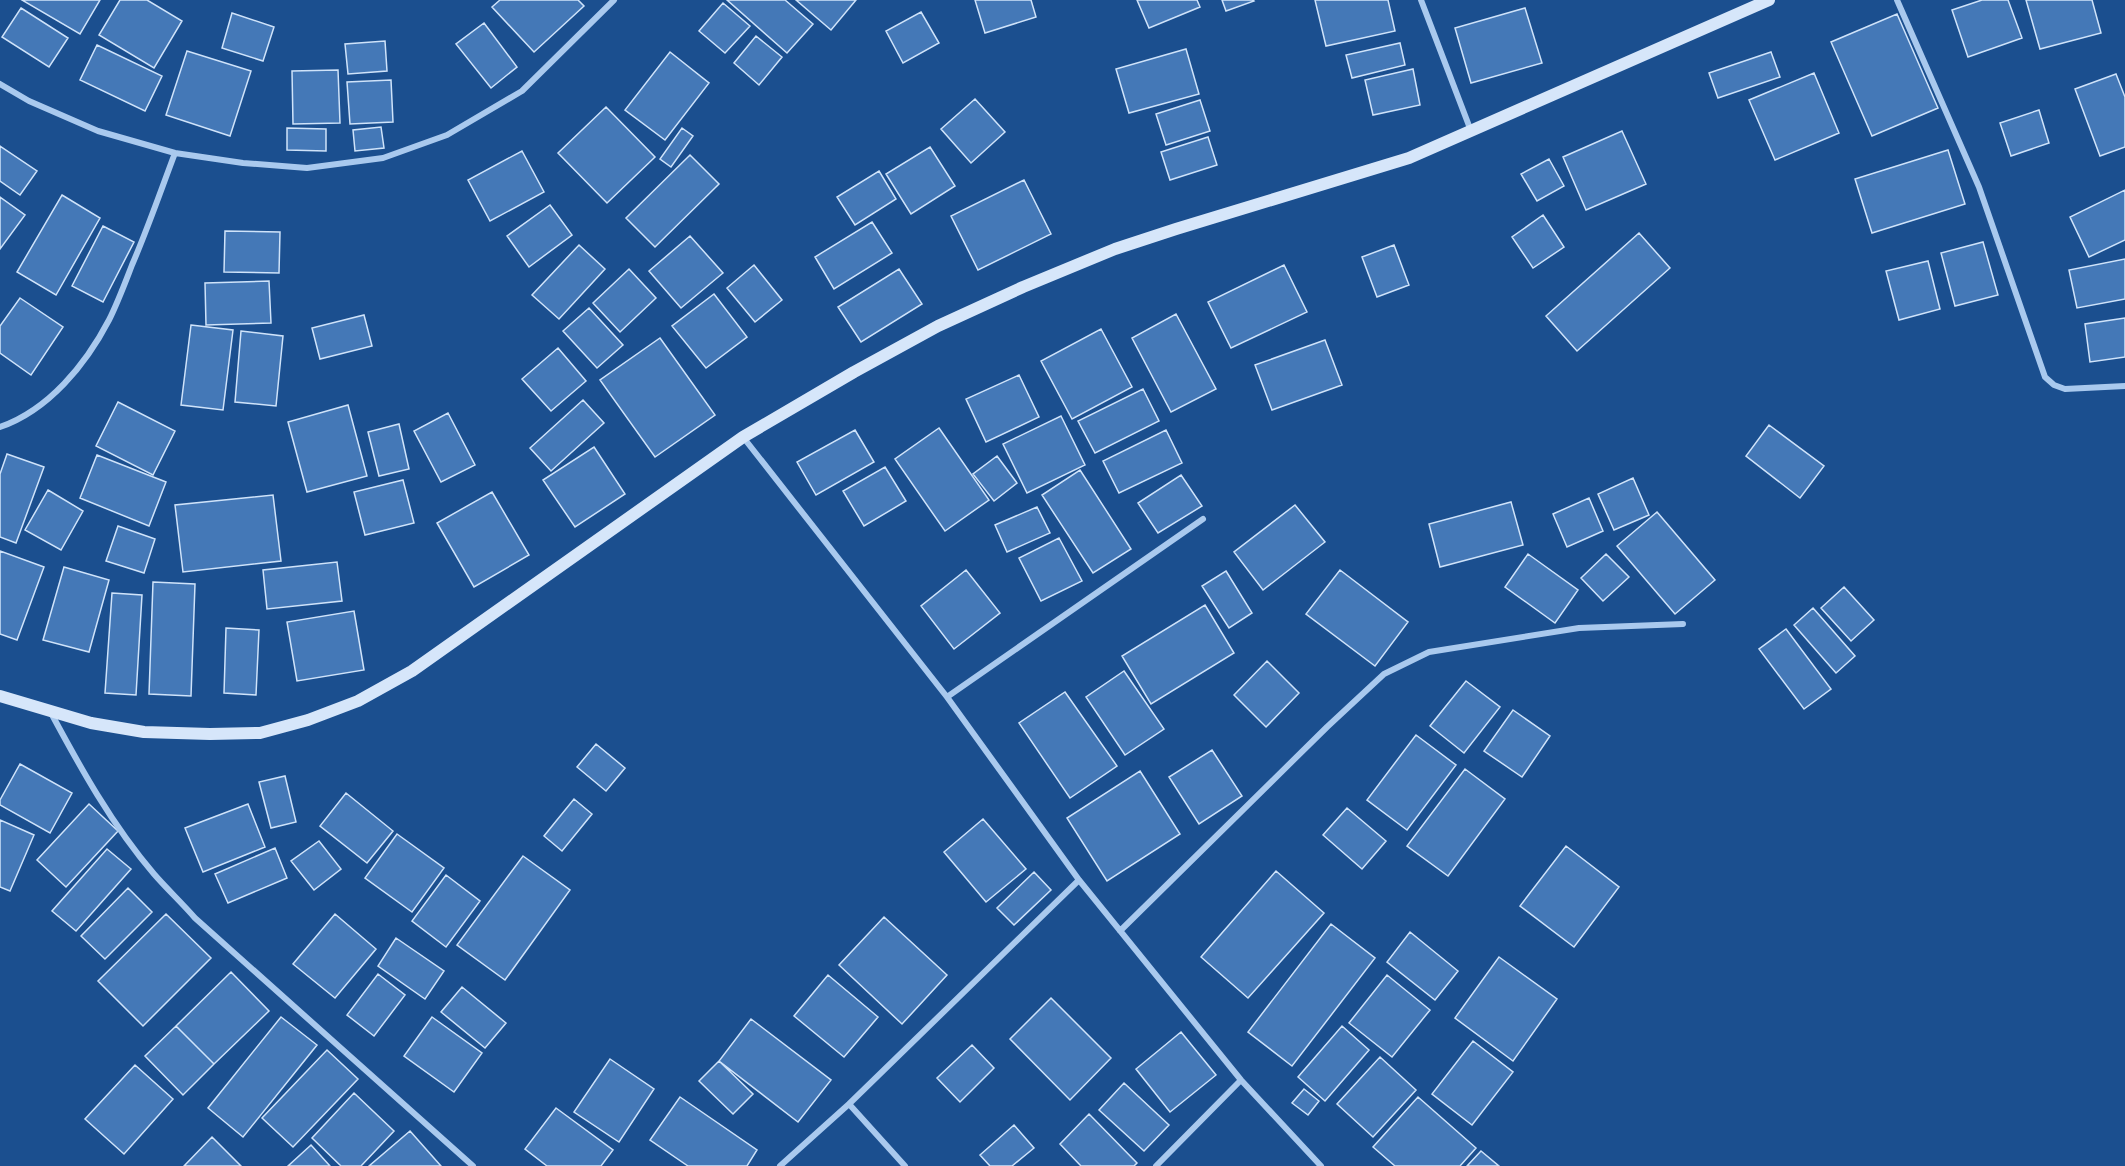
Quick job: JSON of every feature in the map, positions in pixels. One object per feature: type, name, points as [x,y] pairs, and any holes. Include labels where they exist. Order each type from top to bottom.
[{"type":"main road","points":[[0,696],[91,723],[144,732],[260,733],[308,720],[358,700],[412,671],[743,437],[854,372],[939,326],[1023,287],[1115,249],[1409,158],[1769,0]]},
{"type":"street","points":[[0,84],[29,101],[98,131],[175,153],[243,163],[307,168],[383,158],[447,135],[522,91],[614,0]]},
{"type":"street","points":[[1421,0],[1471,132]]},
{"type":"street","points":[[1897,0],[1979,187],[2045,376],[2054,385],[2065,389],[2125,386]]},
{"type":"street","points":[[0,427],[12,423],[51,397],[85,360],[110,319],[175,153]]},
{"type":"street","points":[[743,437],[947,698],[1079,880],[1120,932],[1240,1080],[1321,1166]]},
{"type":"street","points":[[947,698],[1203,519]]},
{"type":"street","points":[[1120,932],[1384,674],[1429,652],[1579,628],[1683,624]]},
{"type":"street","points":[[49,711],[109,813],[153,873],[195,918],[470,1163],[462,1166]]},
{"type":"street","points":[[780,1166],[849,1104],[1079,880]]},
{"type":"street","points":[[1156,1166],[1240,1080]]},
{"type":"street","points":[[849,1104],[905,1166]]},
{"type":"building","points":[[22,0],[100,0],[80,34]]},
{"type":"building","points":[[120,0],[147,0],[182,21],[154,68],[99,35]]},
{"type":"building","points":[[500,0],[578,0],[584,6],[534,52],[492,7]]},
{"type":"building","points":[[727,0],[785,0],[813,24],[787,53]]},
{"type":"building","points":[[796,0],[856,0],[831,30]]},
{"type":"building","points":[[975,0],[1031,0],[1036,17],[985,33]]},
{"type":"building","points":[[1137,0],[1197,0],[1200,7],[1149,28]]},
{"type":"building","points":[[1222,0],[1253,0],[1254,1],[1226,11]]},
{"type":"building","points":[[1315,0],[1388,0],[1395,31],[1326,46]]},
{"type":"building","points":[[1982,0],[2008,0],[2022,38],[1968,57],[1952,10]]},
{"type":"building","points":[[2026,0],[2092,0],[2101,33],[2040,49]]},
{"type":"building","points":[[723,3],[750,26],[725,53],[699,31]]},
{"type":"building","points":[[21,8],[68,38],[49,67],[2,37]]},
{"type":"building","points":[[1525,8],[1542,63],[1471,83],[1455,28]]},
{"type":"building","points":[[921,12],[939,43],[903,63],[886,31]]},
{"type":"building","points":[[232,13],[274,27],[263,61],[222,48]]},
{"type":"building","points":[[1897,14],[1938,108],[1872,136],[1831,42]]},
{"type":"building","points":[[484,23],[517,67],[491,88],[456,44]]},
{"type":"building","points":[[756,36],[782,57],[759,85],[734,63]]},
{"type":"building","points":[[385,41],[387,71],[348,74],[345,44]]},
{"type":"building","points":[[1400,43],[1405,65],[1352,78],[1346,55]]},
{"type":"building","points":[[97,45],[162,76],[145,111],[80,80]]},
{"type":"building","points":[[1186,49],[1199,94],[1129,113],[1116,69]]},
{"type":"building","points":[[187,51],[251,71],[230,136],[166,115]]},
{"type":"building","points":[[670,52],[709,83],[665,140],[625,110]]},
{"type":"building","points":[[1771,52],[1780,77],[1718,98],[1709,73]]},
{"type":"building","points":[[1413,69],[1420,105],[1373,115],[1365,80]]},
{"type":"building","points":[[338,70],[340,123],[293,124],[292,71]]},
{"type":"building","points":[[1814,73],[1839,133],[1775,160],[1749,100]]},
{"type":"building","points":[[2116,74],[2125,97],[2125,147],[2100,156],[2075,89]]},
{"type":"building","points":[[391,80],[393,122],[350,124],[347,82]]},
{"type":"building","points":[[975,99],[1005,132],[971,163],[941,129]]},
{"type":"building","points":[[1200,100],[1210,131],[1166,145],[1156,114]]},
{"type":"building","points":[[606,107],[655,157],[607,203],[558,153]]},
{"type":"building","points":[[2039,110],[2049,143],[2011,156],[2000,123]]},
{"type":"building","points":[[381,127],[384,148],[355,151],[353,130]]},
{"type":"building","points":[[287,128],[326,129],[326,151],[287,150]]},
{"type":"building","points":[[682,128],[693,136],[671,167],[660,159]]},
{"type":"building","points":[[1622,131],[1646,184],[1586,210],[1563,157]]},
{"type":"building","points":[[1208,137],[1217,165],[1170,180],[1161,152]]},
{"type":"building","points":[[0,146],[37,171],[20,195],[0,181]]},
{"type":"building","points":[[930,147],[955,186],[911,214],[886,174]]},
{"type":"building","points":[[1948,150],[1965,204],[1872,233],[1855,179]]},
{"type":"building","points":[[522,151],[544,192],[490,221],[468,180]]},
{"type":"building","points":[[690,155],[719,184],[655,247],[626,218]]},
{"type":"building","points":[[1549,159],[1564,186],[1537,201],[1521,174]]},
{"type":"building","points":[[879,171],[896,199],[855,225],[837,197]]},
{"type":"building","points":[[1024,180],[1051,234],[978,270],[951,216]]},
{"type":"building","points":[[2125,190],[2125,240],[2089,257],[2070,217]]},
{"type":"building","points":[[62,195],[100,218],[56,295],[17,272]]},
{"type":"building","points":[[0,197],[25,215],[0,249]]},
{"type":"building","points":[[550,205],[572,235],[529,267],[507,236]]},
{"type":"building","points":[[1543,215],[1564,247],[1533,268],[1512,237]]},
{"type":"building","points":[[872,222],[892,253],[834,289],[815,257]]},
{"type":"building","points":[[103,226],[134,242],[103,302],[72,286]]},
{"type":"building","points":[[225,231],[280,232],[279,273],[224,272]]},
{"type":"building","points":[[1639,233],[1670,268],[1577,351],[1546,316]]},
{"type":"building","points":[[690,236],[723,273],[681,308],[649,271]]},
{"type":"building","points":[[1983,242],[1998,295],[1955,306],[1941,253]]},
{"type":"building","points":[[579,245],[605,269],[559,319],[532,295]]},
{"type":"building","points":[[1394,245],[1409,285],[1377,297],[1362,257]]},
{"type":"building","points":[[2125,259],[2125,299],[2077,308],[2069,270]]},
{"type":"building","points":[[1928,261],[1940,309],[1899,320],[1886,271]]},
{"type":"building","points":[[754,265],[782,300],[755,322],[727,288]]},
{"type":"building","points":[[1284,265],[1307,312],[1231,348],[1208,302]]},
{"type":"building","points":[[629,269],[656,298],[620,332],[593,303]]},
{"type":"building","points":[[899,269],[922,304],[861,342],[838,307]]},
{"type":"building","points":[[269,281],[271,323],[206,325],[205,283]]},
{"type":"building","points":[[714,294],[747,337],[706,368],[672,326]]},
{"type":"building","points":[[20,298],[63,327],[31,375],[0,353],[0,326]]},
{"type":"building","points":[[589,308],[623,345],[597,368],[563,331]]},
{"type":"building","points":[[1176,314],[1216,389],[1171,412],[1132,338]]},
{"type":"building","points":[[364,315],[372,346],[320,359],[312,328]]},
{"type":"building","points":[[2125,318],[2125,357],[2090,362],[2085,324]]},
{"type":"building","points":[[191,325],[233,330],[223,410],[181,405]]},
{"type":"building","points":[[1101,329],[1132,387],[1072,419],[1041,361]]},
{"type":"building","points":[[241,331],[283,336],[276,406],[235,402]]},
{"type":"building","points":[[660,338],[715,415],[655,457],[600,380]]},
{"type":"building","points":[[1325,340],[1342,385],[1272,410],[1255,365]]},
{"type":"building","points":[[558,348],[586,381],[551,411],[522,379]]},
{"type":"building","points":[[1019,375],[1039,417],[986,442],[966,399]]},
{"type":"building","points":[[1143,389],[1159,421],[1095,453],[1078,421]]},
{"type":"building","points":[[583,400],[604,423],[551,471],[530,448]]},
{"type":"building","points":[[118,402],[175,431],[153,475],[96,446]]},
{"type":"building","points":[[348,405],[367,476],[307,492],[288,422]]},
{"type":"building","points":[[448,413],[475,465],[441,482],[414,431]]},
{"type":"building","points":[[1061,416],[1085,465],[1027,493],[1003,444]]},
{"type":"building","points":[[399,424],[409,469],[379,476],[368,432]]},
{"type":"building","points":[[1769,425],[1824,466],[1800,498],[1746,456]]},
{"type":"building","points":[[939,428],[989,500],[945,531],[895,459]]},
{"type":"building","points":[[855,430],[874,462],[816,495],[797,462]]},
{"type":"building","points":[[1166,430],[1182,463],[1119,493],[1103,461]]},
{"type":"building","points":[[594,447],[625,494],[575,527],[543,480]]},
{"type":"building","points":[[7,454],[44,467],[16,543],[0,537],[0,474]]},
{"type":"building","points":[[97,455],[166,482],[149,526],[80,498]]},
{"type":"building","points":[[997,456],[1017,483],[994,501],[973,474]]},
{"type":"building","points":[[885,467],[906,501],[864,526],[843,491]]},
{"type":"building","points":[[1080,470],[1131,549],[1093,573],[1042,495]]},
{"type":"building","points":[[1181,475],[1202,506],[1158,533],[1138,503]]},
{"type":"building","points":[[1633,478],[1649,515],[1614,530],[1598,494]]},
{"type":"building","points":[[403,480],[414,523],[365,535],[354,492]]},
{"type":"building","points":[[48,490],[83,511],[61,550],[25,530]]},
{"type":"building","points":[[492,492],[529,555],[474,587],[437,523]]},
{"type":"building","points":[[273,495],[281,561],[183,572],[175,505]]},
{"type":"building","points":[[1589,498],[1603,531],[1567,547],[1553,514]]},
{"type":"building","points":[[1511,502],[1523,545],[1440,567],[1429,524]]},
{"type":"building","points":[[1295,505],[1325,542],[1263,590],[1234,552]]},
{"type":"building","points":[[1037,507],[1050,533],[1007,552],[995,525]]},
{"type":"building","points":[[1657,512],[1715,580],[1675,614],[1617,546]]},
{"type":"building","points":[[118,526],[155,539],[144,573],[106,561]]},
{"type":"building","points":[[1059,538],[1082,581],[1041,601],[1019,558]]},
{"type":"building","points":[[0,551],[44,567],[17,640],[0,634]]},
{"type":"building","points":[[1528,554],[1578,590],[1555,623],[1505,587]]},
{"type":"building","points":[[1606,554],[1629,577],[1603,601],[1581,578]]},
{"type":"building","points":[[337,562],[342,601],[267,609],[263,570]]},
{"type":"building","points":[[64,567],[109,580],[89,652],[43,640]]},
{"type":"building","points":[[966,570],[1000,613],[954,649],[921,606]]},
{"type":"building","points":[[1340,570],[1408,622],[1375,666],[1306,614]]},
{"type":"building","points":[[1226,571],[1252,613],[1229,628],[1202,586]]},
{"type":"building","points":[[153,582],[195,584],[191,696],[149,694]]},
{"type":"building","points":[[1844,587],[1874,620],[1851,641],[1821,608]]},
{"type":"building","points":[[112,593],[142,595],[136,695],[105,693]]},
{"type":"building","points":[[1205,605],[1234,653],[1151,704],[1122,656]]},
{"type":"building","points":[[1813,608],[1855,656],[1836,673],[1794,625]]},
{"type":"building","points":[[354,611],[364,670],[297,681],[287,622]]},
{"type":"building","points":[[226,628],[259,630],[256,695],[224,693]]},
{"type":"building","points":[[1786,629],[1831,689],[1804,709],[1759,649]]},
{"type":"building","points":[[1267,661],[1299,693],[1266,727],[1234,695]]},
{"type":"building","points":[[1124,671],[1164,729],[1125,755],[1086,697]]},
{"type":"building","points":[[1466,681],[1500,707],[1464,753],[1430,726]]},
{"type":"building","points":[[1065,692],[1117,766],[1070,798],[1019,723]]},
{"type":"building","points":[[1513,710],[1550,736],[1522,777],[1484,751]]},
{"type":"building","points":[[1416,735],[1456,765],[1407,830],[1367,800]]},
{"type":"building","points":[[596,744],[625,768],[606,791],[577,767]]},
{"type":"building","points":[[1212,750],[1242,796],[1199,824],[1169,777]]},
{"type":"building","points":[[20,764],[72,793],[50,833],[0,805],[0,800]]},
{"type":"building","points":[[1465,769],[1505,799],[1448,876],[1407,846]]},
{"type":"building","points":[[1140,771],[1180,834],[1107,881],[1067,818]]},
{"type":"building","points":[[285,776],[296,822],[271,828],[259,782]]},
{"type":"building","points":[[346,793],[393,831],[367,863],[320,826]]},
{"type":"building","points":[[574,799],[592,814],[562,851],[544,836]]},
{"type":"building","points":[[89,804],[118,831],[66,887],[37,860]]},
{"type":"building","points":[[248,804],[265,847],[203,872],[185,828]]},
{"type":"building","points":[[1347,808],[1386,841],[1362,869],[1323,835]]},
{"type":"building","points":[[983,819],[1026,869],[986,902],[944,852]]},
{"type":"building","points":[[0,820],[34,835],[10,891],[0,887]]},
{"type":"building","points":[[397,834],[444,868],[412,912],[365,878]]},
{"type":"building","points":[[319,841],[341,869],[314,890],[291,861]]},
{"type":"building","points":[[1566,846],[1619,887],[1574,947],[1520,906]]},
{"type":"building","points":[[275,848],[287,878],[228,903],[215,874]]},
{"type":"building","points":[[107,849],[131,869],[76,931],[52,911]]},
{"type":"building","points":[[523,856],[570,890],[505,980],[457,945]]},
{"type":"building","points":[[1276,871],[1324,913],[1248,998],[1201,957]]},
{"type":"building","points":[[1034,872],[1051,890],[1014,925],[997,908]]},
{"type":"building","points":[[446,875],[480,901],[446,947],[412,921]]},
{"type":"building","points":[[128,888],[152,912],[105,959],[81,936]]},
{"type":"building","points":[[166,914],[211,958],[143,1026],[98,981]]},
{"type":"building","points":[[335,914],[376,949],[335,998],[293,964]]},
{"type":"building","points":[[884,917],[947,975],[902,1024],[839,965]]},
{"type":"building","points":[[1331,924],[1375,958],[1292,1066],[1248,1032]]},
{"type":"building","points":[[1410,932],[1458,971],[1435,1000],[1387,962]]},
{"type":"building","points":[[396,938],[444,971],[425,999],[378,966]]},
{"type":"building","points":[[1499,957],[1557,999],[1513,1061],[1455,1018]]},
{"type":"building","points":[[231,972],[269,1011],[214,1064],[176,1026]]},
{"type":"building","points":[[378,974],[405,995],[374,1036],[347,1015]]},
{"type":"building","points":[[828,975],[878,1017],[844,1057],[794,1016]]},
{"type":"building","points":[[1387,975],[1430,1010],[1392,1057],[1349,1023]]},
{"type":"building","points":[[462,987],[506,1023],[485,1048],[441,1012]]},
{"type":"building","points":[[1051,998],[1111,1058],[1070,1100],[1010,1039]]},
{"type":"building","points":[[281,1017],[317,1045],[243,1137],[208,1108]]},
{"type":"building","points":[[432,1017],[482,1053],[454,1092],[404,1056]]},
{"type":"building","points":[[751,1019],[831,1080],[798,1122],[719,1061]]},
{"type":"building","points":[[176,1026],[214,1064],[183,1095],[145,1056]]},
{"type":"building","points":[[1342,1026],[1369,1050],[1325,1101],[1298,1077]]},
{"type":"building","points":[[1181,1032],[1216,1075],[1170,1112],[1136,1069]]},
{"type":"building","points":[[1473,1041],[1513,1072],[1472,1125],[1432,1094]]},
{"type":"building","points":[[972,1045],[994,1068],[960,1102],[937,1078]]},
{"type":"building","points":[[327,1050],[358,1079],[293,1147],[262,1118]]},
{"type":"building","points":[[1380,1057],[1416,1090],[1373,1137],[1337,1104]]},
{"type":"building","points":[[610,1059],[654,1089],[619,1142],[574,1112]]},
{"type":"building","points":[[719,1061],[753,1094],[733,1114],[699,1081]]},
{"type":"building","points":[[135,1065],[173,1099],[124,1154],[85,1119]]},
{"type":"building","points":[[1124,1083],[1169,1125],[1144,1151],[1099,1110]]},
{"type":"building","points":[[1304,1089],[1319,1101],[1308,1115],[1292,1103]]},
{"type":"building","points":[[354,1093],[394,1131],[361,1166],[341,1166],[312,1138]]},
{"type":"building","points":[[680,1097],[757,1150],[747,1166],[688,1166],[650,1140]]},
{"type":"building","points":[[1418,1097],[1476,1148],[1460,1166],[1395,1166],[1373,1147]]},
{"type":"building","points":[[556,1108],[613,1150],[601,1166],[547,1166],[525,1149]]},
{"type":"building","points":[[1089,1114],[1137,1163],[1134,1166],[1081,1166],[1060,1144]]},
{"type":"building","points":[[1014,1125],[1034,1148],[1012,1166],[990,1166],[980,1155]]},
{"type":"building","points":[[410,1131],[441,1166],[369,1166]]},
{"type":"building","points":[[212,1137],[241,1166],[184,1166]]},
{"type":"building","points":[[311,1145],[330,1166],[288,1166]]},
{"type":"building","points":[[1481,1151],[1499,1166],[1467,1166]]}]
